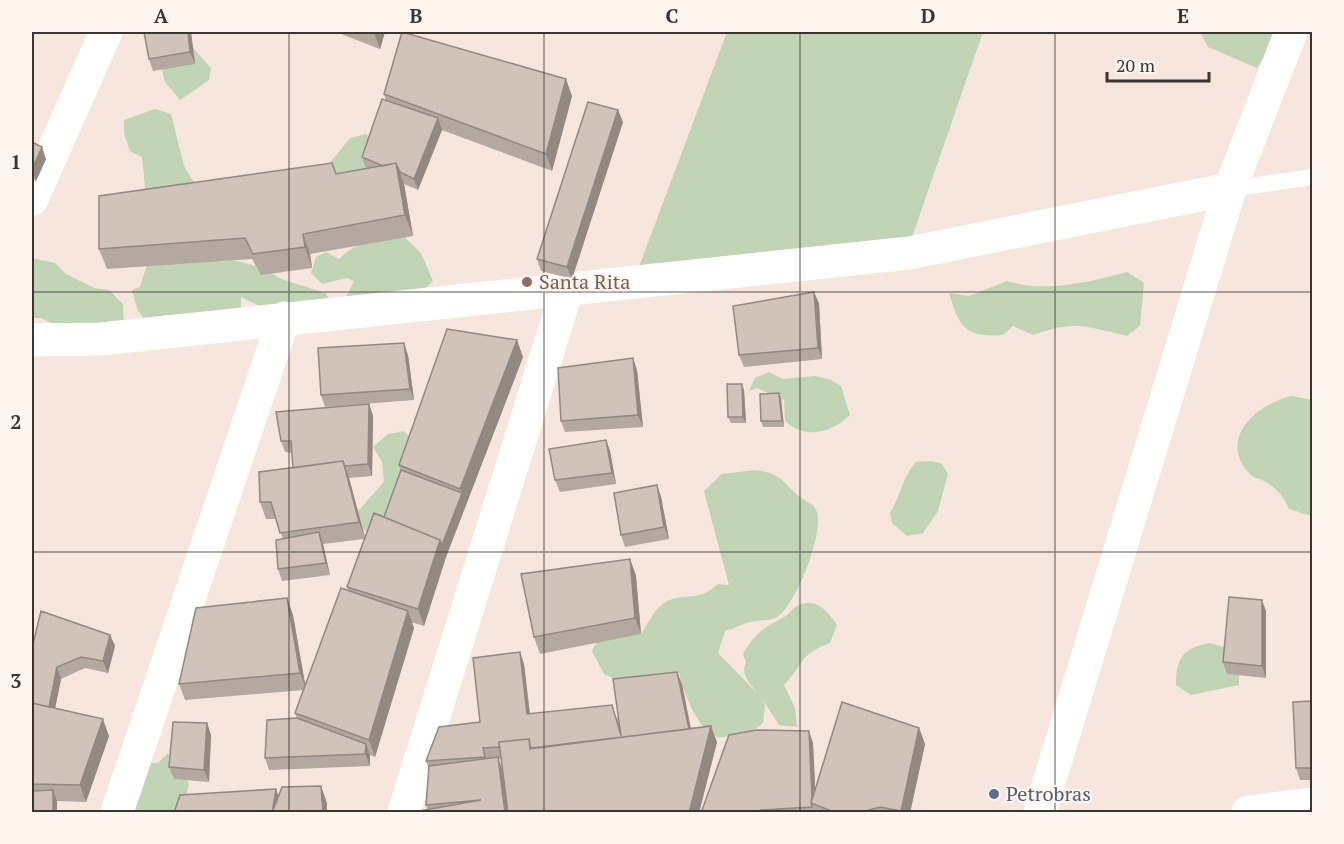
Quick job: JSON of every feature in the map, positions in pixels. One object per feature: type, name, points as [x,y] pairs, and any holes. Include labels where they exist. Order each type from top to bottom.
[{"type":"street","points":[[32,199],[106,32]]},
{"type":"street","points":[[1040,813],[1230,189],[1291,32]]},
{"type":"street","points":[[32,340],[101,339],[909,253],[1230,189]]},
{"type":"street","points":[[404,813],[567,290]]},
{"type":"street","points":[[117,813],[284,318]]},
{"type":"street","points":[[1248,813],[1312,804]]},
{"type":"lane","points":[[1230,189],[1312,177]]},
{"type":"green space","points":[[727,32],[983,32],[903,263],[639,267]]},
{"type":"green space","points":[[1200,32],[1280,32],[1257,68],[1208,47]]},
{"type":"green space","points":[[176,48],[193,48],[211,68],[209,80],[180,100],[165,82],[161,65]]},
{"type":"green space","points":[[155,109],[171,114],[184,166],[195,184],[146,197],[142,157],[130,151],[124,133],[124,120]]},
{"type":"green space","points":[[366,134],[376,142],[356,202],[329,164],[350,138]]},
{"type":"green space","points":[[402,235],[421,253],[433,281],[415,298],[346,297],[354,281],[347,278],[322,284],[311,273],[316,257],[326,252],[339,259],[353,248],[368,241]]},
{"type":"green space","points":[[210,246],[221,262],[232,260],[261,267],[281,279],[325,293],[333,303],[272,312],[241,297],[241,308],[185,323],[165,315],[146,321],[138,311],[132,290],[140,287],[148,262]]},
{"type":"green space","points":[[32,258],[55,263],[66,274],[94,288],[109,290],[123,304],[124,328],[75,334],[41,318],[32,318]]},
{"type":"green space","points":[[1127,272],[1144,283],[1140,326],[1127,336],[1080,326],[1059,327],[1033,335],[1013,326],[1003,335],[971,332],[960,322],[949,293],[969,296],[1007,281],[1037,286],[1067,285]]},
{"type":"green space","points":[[769,372],[783,379],[816,376],[831,380],[841,386],[850,415],[835,426],[818,432],[801,431],[793,427],[785,421],[784,400],[757,388],[749,391],[755,378]]},
{"type":"green space","points":[[1292,396],[1312,400],[1312,516],[1289,509],[1275,489],[1251,475],[1241,461],[1237,448],[1239,436],[1255,415],[1266,406]]},
{"type":"green space","points":[[404,431],[418,446],[398,501],[372,535],[362,529],[358,511],[384,482],[382,462],[373,447],[388,434]]},
{"type":"green space","points":[[931,461],[942,464],[948,474],[938,511],[923,533],[907,536],[892,523],[890,513],[916,462]]},
{"type":"green space","points":[[755,470],[777,476],[800,497],[814,506],[818,517],[814,547],[801,582],[785,610],[777,617],[750,622],[725,631],[718,653],[757,693],[745,675],[746,662],[743,654],[760,632],[786,616],[797,606],[805,603],[817,604],[830,615],[837,625],[830,643],[807,656],[784,685],[795,708],[797,727],[779,725],[763,700],[765,706],[763,723],[760,726],[748,732],[718,737],[704,728],[692,710],[679,673],[629,686],[604,674],[592,651],[608,619],[641,634],[654,613],[664,603],[678,598],[704,594],[718,584],[729,585],[704,491],[722,474]]},
{"type":"green space","points":[[1210,643],[1230,649],[1239,670],[1239,685],[1191,695],[1176,685],[1179,662],[1182,656],[1193,648]]},
{"type":"green space","points":[[168,753],[189,783],[184,807],[177,812],[118,812],[143,763],[158,763]]},
{"type":"building","points":[[144,32],[188,32],[190,52],[149,59]]},
{"type":"building","points":[[402,32],[566,79],[546,154],[384,94]]},
{"type":"building","points":[[382,99],[438,118],[414,179],[400,172],[396,163],[383,166],[362,157]]},
{"type":"building","points":[[588,102],[618,110],[567,267],[537,259]]},
{"type":"building","points":[[32,142],[42,147],[32,169]]},
{"type":"building","points":[[332,163],[336,174],[396,163],[405,215],[303,234],[305,247],[253,254],[245,238],[99,249],[99,196]]},
{"type":"building","points":[[814,292],[818,348],[739,355],[733,306]]},
{"type":"building","points":[[447,329],[517,340],[460,489],[399,465]]},
{"type":"building","points":[[404,343],[410,389],[321,395],[318,348]]},
{"type":"building","points":[[633,358],[638,415],[561,421],[558,368]]},
{"type":"building","points":[[727,384],[742,384],[743,417],[728,417]]},
{"type":"building","points":[[779,393],[782,421],[761,421],[760,394]]},
{"type":"building","points":[[369,404],[368,464],[345,466],[343,461],[293,468],[291,441],[281,441],[276,412]]},
{"type":"building","points":[[606,440],[612,473],[555,480],[549,449]]},
{"type":"building","points":[[343,461],[359,522],[280,533],[271,502],[260,502],[259,472]]},
{"type":"building","points":[[401,470],[462,493],[442,545],[440,540],[384,517]]},
{"type":"building","points":[[657,485],[664,527],[621,535],[614,493]]},
{"type":"building","points":[[374,513],[440,540],[418,609],[347,587]]},
{"type":"building","points":[[319,532],[326,563],[278,569],[276,540]]},
{"type":"building","points":[[630,559],[635,618],[534,637],[521,574]]},
{"type":"building","points":[[341,588],[408,611],[369,740],[295,713]]},
{"type":"building","points":[[1229,597],[1262,600],[1262,666],[1223,662]]},
{"type":"building","points":[[287,598],[300,673],[179,684],[196,608]]},
{"type":"building","points":[[41,611],[110,635],[103,661],[81,657],[57,667],[49,707],[32,703],[32,648]]},
{"type":"building","points":[[520,652],[527,714],[612,705],[621,736],[613,679],[677,672],[689,729],[531,748],[529,739],[499,742],[499,747],[483,748],[485,757],[426,761],[439,727],[480,722],[473,658]]},
{"type":"building","points":[[1312,701],[1312,768],[1296,768],[1293,702]]},
{"type":"building","points":[[842,702],[919,728],[901,811],[880,807],[858,813],[834,812],[811,803]]},
{"type":"building","points":[[32,703],[103,719],[80,785],[32,784]]},
{"type":"building","points":[[297,718],[366,744],[365,754],[265,758],[267,720]]},
{"type":"building","points":[[173,722],[207,723],[204,770],[169,767]]},
{"type":"building","points":[[711,726],[689,813],[508,813],[499,742],[529,739],[530,749]]},
{"type":"building","points":[[756,730],[809,731],[812,807],[761,810],[761,813],[701,813],[729,735]]},
{"type":"building","points":[[498,757],[505,813],[408,813],[481,800],[426,805],[429,766]]},
{"type":"building","points":[[321,786],[323,813],[272,813],[282,787]]},
{"type":"building","points":[[276,789],[272,813],[174,813],[180,795]]},
{"type":"building","points":[[53,790],[53,813],[32,813],[32,791]]},
{"type":"place","name":"Santa Rita","points":[[527,282]]},
{"type":"place","name":"Petrobras","points":[[994,794]]}]
